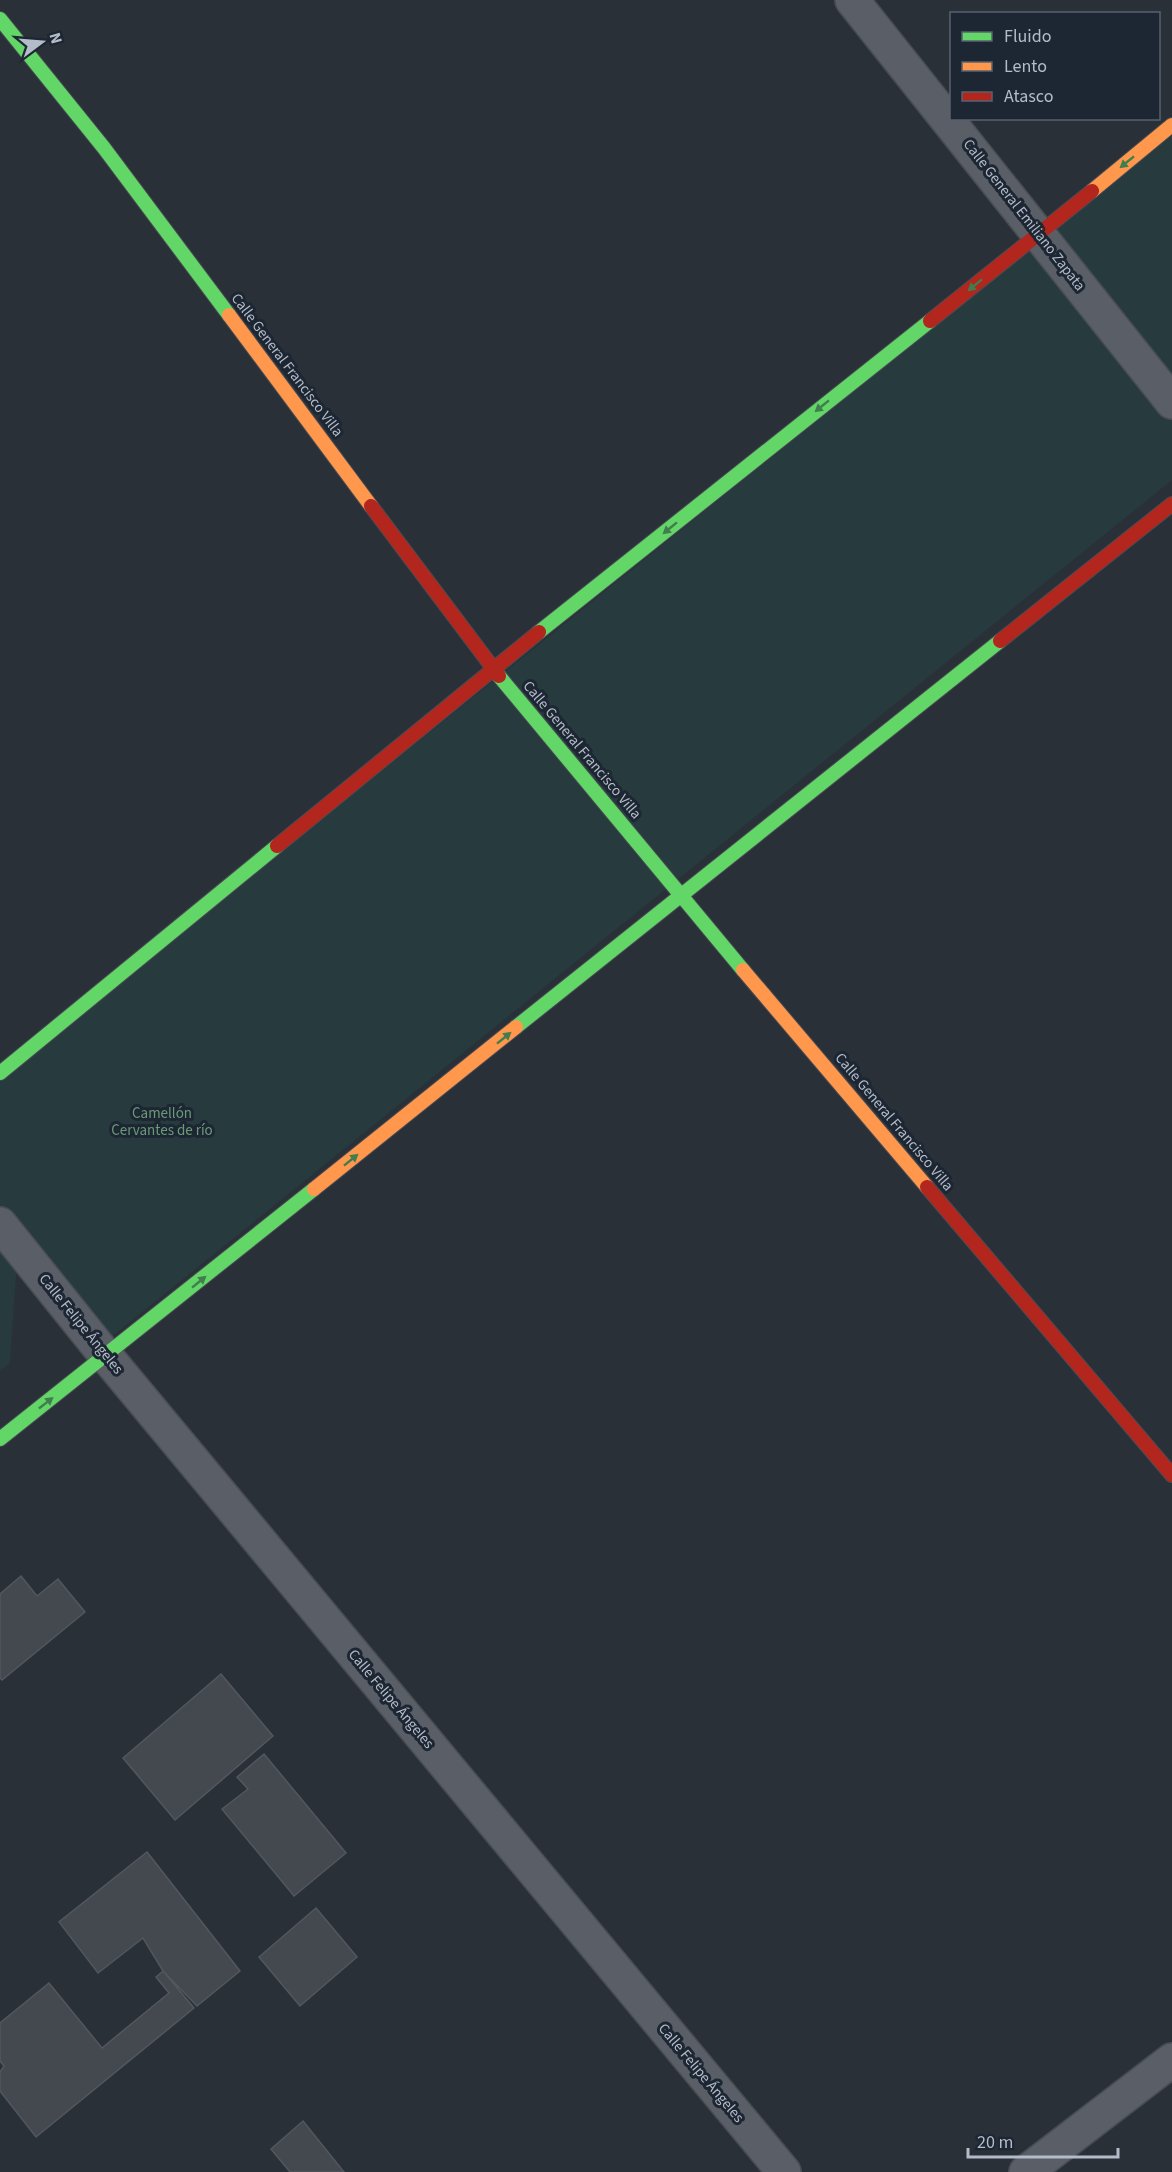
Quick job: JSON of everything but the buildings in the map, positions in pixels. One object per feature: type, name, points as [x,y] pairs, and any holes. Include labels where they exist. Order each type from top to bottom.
[{"type":"street","name":"Calle General Emiliano Zapata","points":[[852,0],[1172,402]]},
{"type":"street","name":"Calle General Francisco Villa","points":[[0,19],[104,148],[493,669],[681,897],[1172,1475]]},
{"type":"street","points":[[0,1073],[493,669],[1039,234],[1172,125]]},
{"type":"street","points":[[0,1439],[1172,504]]},
{"type":"street","name":"Calle Felipe Ángeles","points":[[0,1224],[106,1356],[784,2172]]},
{"type":"street","points":[[1026,2172],[1172,2060]]},
{"type":"green space","name":"Camellón Cervantes de río","points":[[1172,135],[1172,480],[104,1343],[0,1213],[0,1078]]},
{"type":"green space","points":[[0,1241],[18,1246],[10,1363],[0,1371]]},
{"type":"traffic: fast","points":[[0,19],[104,148],[229,315]]},
{"type":"traffic: fast","points":[[539,632],[930,321]]},
{"type":"traffic: fast","points":[[516,1027],[1000,641]]},
{"type":"traffic: fast","points":[[499,676],[743,970]]},
{"type":"traffic: fast","points":[[0,1073],[277,846]]},
{"type":"traffic: fast","points":[[0,1439],[314,1189]]},
{"type":"traffic: slow","points":[[1092,191],[1172,125]]},
{"type":"traffic: slow","points":[[229,315],[371,506]]},
{"type":"traffic: slow","points":[[743,970],[927,1187]]},
{"type":"traffic: slow","points":[[314,1189],[516,1027]]},
{"type":"traffic: jam","points":[[930,321],[1092,191]]},
{"type":"traffic: jam","points":[[1000,641],[1172,504]]},
{"type":"traffic: jam","points":[[371,506],[499,676]]},
{"type":"traffic: jam","points":[[277,846],[539,632]]},
{"type":"traffic: jam","points":[[927,1187],[1172,1475]]}]
